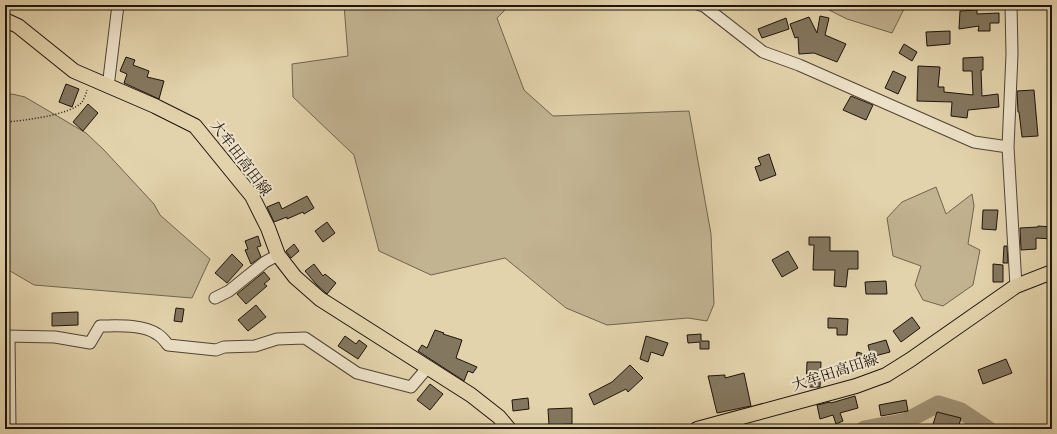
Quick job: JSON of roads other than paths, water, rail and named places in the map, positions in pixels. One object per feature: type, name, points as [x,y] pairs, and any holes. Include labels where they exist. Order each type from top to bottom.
[{"type":"main road","name":"大牟田高田線","points":[[5,20],[18,26],[74,72],[172,114],[195,126],[252,196],[268,228],[278,255],[295,277],[320,299],[471,395],[499,417],[509,429]]},
{"type":"main road","name":"大牟田高田線","points":[[697,429],[738,423],[856,386],[886,374],[910,360],[1016,286],[1052,272]]},
{"type":"street","points":[[108,86],[118,5]]},
{"type":"street","points":[[700,5],[704,6],[763,52],[799,65],[974,142],[1008,147]]},
{"type":"street","points":[[1011,5],[1012,54],[1008,147],[1016,286]]},
{"type":"street","points":[[215,298],[229,291],[265,262],[278,255]]},
{"type":"street","points":[[10,429],[7,336],[55,337],[90,343],[100,326],[140,328],[159,334],[168,345],[216,350],[224,347],[256,346],[277,339],[305,338],[357,373],[411,387],[428,367]]},
{"type":"waterway","points":[[864,429],[906,421],[938,404],[961,411],[988,429]]}]
